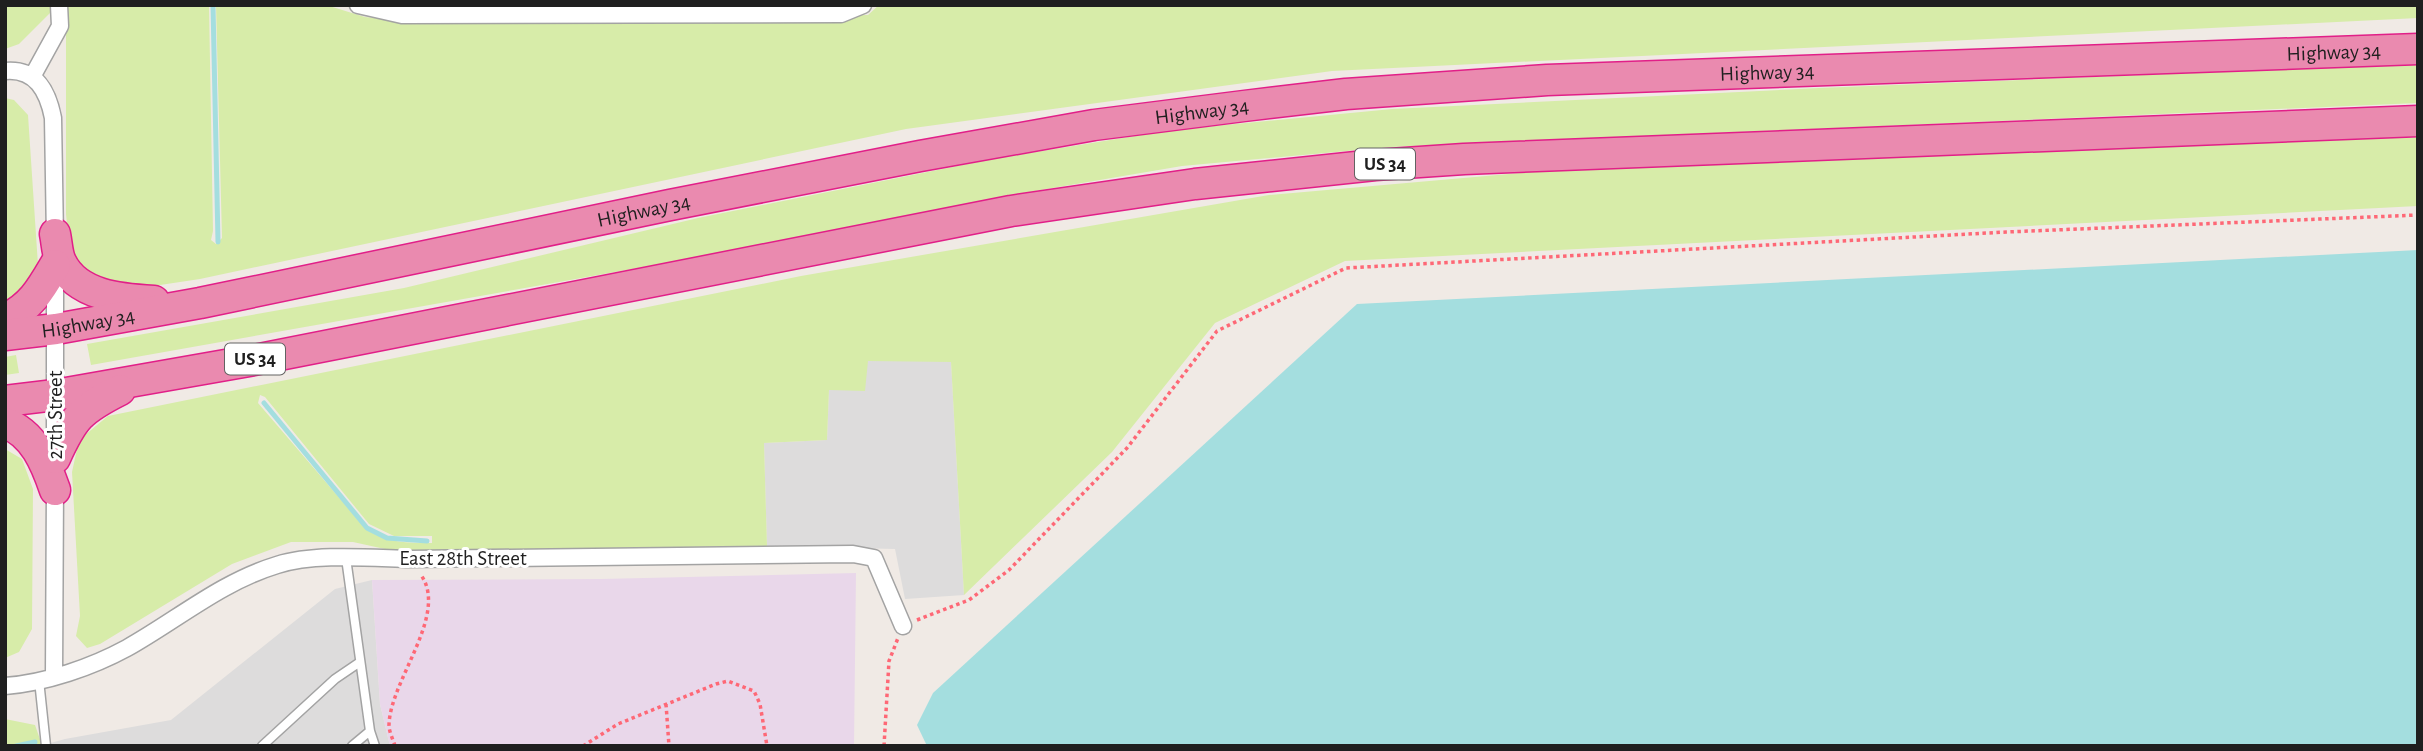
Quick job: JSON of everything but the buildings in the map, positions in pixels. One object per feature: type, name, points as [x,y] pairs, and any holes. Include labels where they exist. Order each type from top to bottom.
[{"type":"highway","name":"Highway 34","points":[[5,335],[56,329],[200,303],[920,156],[1094,125],[1244,106],[1346,94],[1547,80],[2418,49]]},
{"type":"highway","name":"US 34","points":[[5,401],[55,395],[472,318],[1011,211],[1209,183],[1375,165],[1464,159],[2418,121]]},
{"type":"highway","points":[[54,234],[61,262],[87,288],[125,300],[200,303]]},
{"type":"highway","points":[[5,319],[20,312],[38,295],[55,265]]},
{"type":"highway","points":[[55,458],[70,425],[90,406],[143,379]]},
{"type":"highway","points":[[5,423],[28,438],[44,458],[55,490]]},
{"type":"street","points":[[5,72],[15,70],[32,77],[60,26],[59,5]]},
{"type":"street","points":[[358,5],[402,15],[526,16],[841,14],[863,5]]},
{"type":"street","name":"27th Street","points":[[32,77],[45,90],[53,118],[55,490],[47,678]]},
{"type":"street","name":"East 28th Street","points":[[5,687],[96,663],[127,648],[236,580],[278,564],[346,558],[853,554],[874,558],[903,626]]},
{"type":"lane","points":[[346,558],[370,731],[375,746]]},
{"type":"lane","points":[[262,746],[335,679],[360,662]]},
{"type":"lane","points":[[46,746],[47,678]]},
{"type":"lane","points":[[352,746],[370,731]]},
{"type":"path","points":[[884,746],[888,661],[903,626],[969,600],[1009,569],[1127,448],[1217,331],[1346,268],[2006,232],[2418,215]]},
{"type":"path","points":[[395,746],[389,727],[394,696],[427,620],[428,585],[410,559]]},
{"type":"path","points":[[583,746],[618,724],[728,681],[754,691],[760,704],[767,746]]},
{"type":"path","points":[[666,704],[668,746]]},
{"type":"shaded area","points":[[868,361],[951,361],[964,595],[905,599],[895,549],[767,546],[764,443],[827,440],[829,390]]},
{"type":"shaded area","points":[[856,573],[854,746],[390,746],[380,704],[372,580],[601,579]]},
{"type":"shaded area","points":[[372,580],[380,704],[390,746],[40,746],[171,720],[335,589]]},
{"type":"green space","points":[[5,5],[50,5],[50,13],[19,44],[5,49]]},
{"type":"green space","points":[[66,5],[209,5],[211,240],[216,244],[222,238],[216,5],[326,5],[365,17],[424,23],[868,15],[879,5],[2418,5],[2418,18],[1332,71],[906,129],[200,279],[127,290],[98,280],[70,254],[66,214]]},
{"type":"green space","points":[[394,5],[554,5],[429,8]]},
{"type":"green space","points":[[2418,64],[2418,103],[1391,147],[1182,166],[1000,197],[711,255],[91,365],[87,344],[404,288],[698,218],[992,159],[1172,130],[1392,109],[1819,88]]},
{"type":"green space","points":[[5,98],[14,100],[28,115],[38,265],[27,288],[5,303]]},
{"type":"green space","points":[[2418,137],[2418,206],[1345,261],[1215,323],[1112,452],[964,595],[951,362],[868,361],[865,391],[829,390],[827,440],[764,443],[767,546],[403,553],[353,542],[291,542],[232,564],[100,644],[87,648],[76,636],[80,616],[72,472],[79,440],[108,416],[801,276],[1269,195],[1565,169]],"holes":[[[260,395],[265,397],[369,524],[394,536],[432,536],[432,543],[390,540],[366,529],[258,403]]]},
{"type":"green space","points":[[16,355],[19,373],[5,375],[5,357]]},
{"type":"green space","points":[[5,449],[22,459],[33,489],[32,629],[19,652],[5,658]]},
{"type":"green space","points":[[5,719],[35,725],[42,745],[5,746]]},
{"type":"water","points":[[2418,250],[2418,746],[927,746],[917,725],[933,693],[1357,304]]},
{"type":"waterway","points":[[213,5],[218,242]]},
{"type":"waterway","points":[[264,403],[367,528],[387,538],[427,541]]},
{"type":"waterway","points":[[16,746],[35,742]]}]
